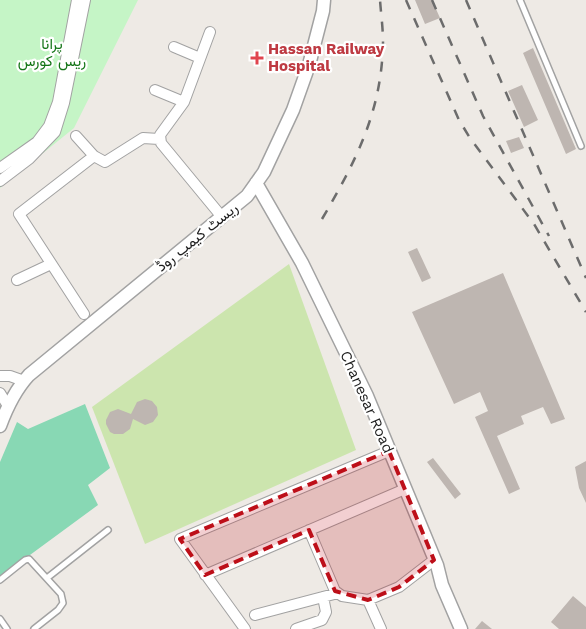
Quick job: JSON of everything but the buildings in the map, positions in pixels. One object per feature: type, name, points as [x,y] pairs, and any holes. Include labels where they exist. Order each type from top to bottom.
[{"type":"street","points":[[0,168],[37,142],[49,126],[58,102],[77,0]]},
{"type":"street","points":[[0,181],[29,159],[55,132],[64,104],[85,0]]},
{"type":"street","name":"ریسٹ کیمپ روڈ","points":[[0,426],[8,406],[24,381],[68,341],[247,196],[264,172],[293,110],[309,65],[324,0]]},
{"type":"street","points":[[159,139],[184,102],[210,32]]},
{"type":"street","points":[[174,47],[200,58]]},
{"type":"street","points":[[155,90],[184,102]]},
{"type":"street","points":[[76,136],[94,156],[105,162],[142,138],[159,139]]},
{"type":"street","points":[[159,139],[222,217]]},
{"type":"street","points":[[84,314],[19,214],[94,156]]},
{"type":"street","name":"Chanesar Road","points":[[256,183],[306,272],[367,396],[461,629]]},
{"type":"street","points":[[17,280],[51,264]]},
{"type":"street","points":[[0,376],[10,376],[24,381]]},
{"type":"street","points":[[0,393],[8,406]]},
{"type":"street","points":[[246,629],[180,540],[390,451]]},
{"type":"street","points":[[205,575],[405,490]]},
{"type":"street","points":[[309,530],[338,593],[342,596],[368,600],[399,587],[434,560]]},
{"type":"street","points":[[255,615],[338,593]]},
{"type":"street","points":[[296,629],[322,620],[326,612],[323,597]]},
{"type":"street","points":[[368,600],[381,629]]},
{"type":"lane","points":[[520,0],[581,146]]},
{"type":"lane","points":[[47,578],[108,530]]},
{"type":"lane","points":[[0,580],[27,559],[31,560],[61,594],[63,603],[58,610],[34,629]]},
{"type":"lane","points":[[0,619],[7,629]]},
{"type":"highlighted area","points":[[389,451],[434,560],[399,587],[368,600],[335,591],[309,530],[205,575],[180,539]]},
{"type":"green space","name":"پرانا ریس کورس","points":[[0,0],[138,0],[74,128],[0,188]]},
{"type":"green space","points":[[289,264],[356,450],[145,544],[92,407]]},
{"type":"green space","points":[[85,404],[110,468],[88,485],[98,505],[0,577],[0,462],[17,422],[28,429]]},
{"type":"railway","points":[[322,219],[356,156],[365,135],[378,91],[383,37],[380,0]]},
{"type":"railway","points":[[406,0],[459,120],[470,138],[534,224],[586,312]]},
{"type":"railway","points":[[432,0],[483,116],[549,236]]},
{"type":"railway","points":[[466,0],[586,278]]},
{"type":"place","name":"Hassan Railway Hospital","points":[[257,58]]}]
